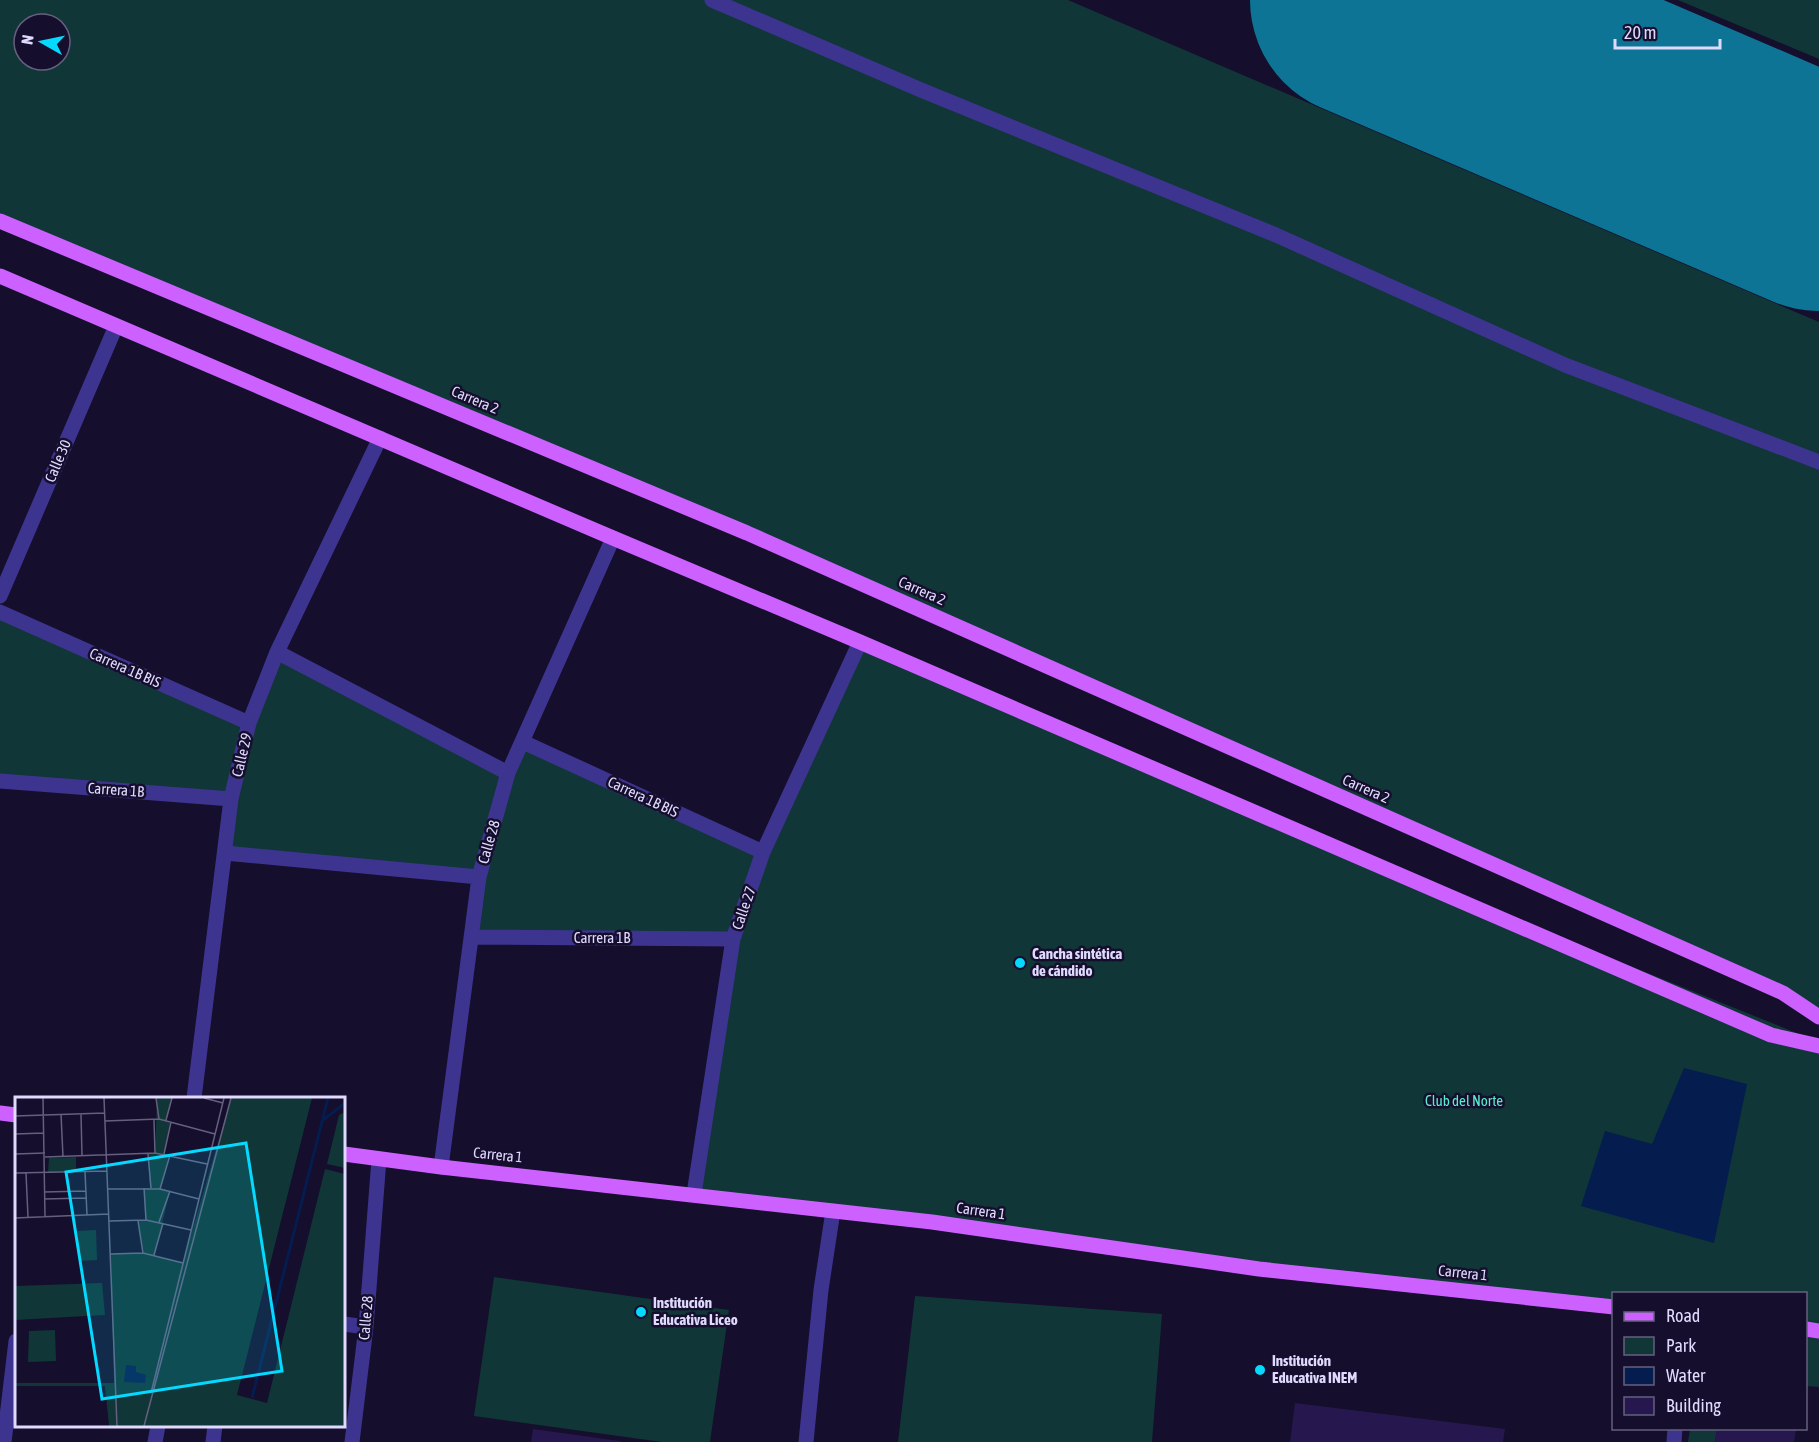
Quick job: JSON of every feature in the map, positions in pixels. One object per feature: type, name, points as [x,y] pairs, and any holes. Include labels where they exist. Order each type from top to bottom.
[{"type":"main road","name":"Carrera 2","points":[[0,221],[747,533],[1772,988],[1819,1017]]},
{"type":"main road","points":[[0,276],[860,642],[1771,1035],[1819,1046]]},
{"type":"main road","points":[[0,1113],[15,1115]]},
{"type":"main road","name":"Carrera 1","points":[[345,1154],[932,1222],[1259,1269],[1612,1307]]},
{"type":"street","points":[[712,0],[921,90],[1276,235],[1565,366],[1819,462]]},
{"type":"street","name":"Calle 30","points":[[0,596],[116,326]]},
{"type":"street","name":"Calle 29","points":[[194,1097],[231,799],[249,723],[278,652],[380,438]]},
{"type":"street","name":"Calle 28","points":[[441,1167],[479,877],[508,773],[613,538]]},
{"type":"street","name":"Carrera 1B BIS","points":[[0,612],[249,723]]},
{"type":"street","name":"Calle 27","points":[[694,1194],[733,939],[763,852],[860,642]]},
{"type":"street","points":[[278,652],[508,773]]},
{"type":"street","name":"Carrera 1B BIS","points":[[523,742],[763,852]]},
{"type":"street","name":"Carrera 1B","points":[[0,781],[231,799]]},
{"type":"street","points":[[225,853],[479,877]]},
{"type":"street","name":"Carrera 1B","points":[[471,936],[733,939]]},
{"type":"street","name":"Calle 28","points":[[352,1442],[366,1327],[380,1159]]},
{"type":"street","points":[[806,1442],[821,1290],[833,1210]]},
{"type":"street","points":[[345,1324],[366,1327]]},
{"type":"street","points":[[4,1442],[15,1349]]},
{"type":"street","points":[[155,1442],[158,1427]]},
{"type":"street","points":[[213,1442],[215,1427]]},
{"type":"green space","points":[[0,0],[1068,0],[1819,322],[1819,1017],[747,533],[0,221]]},
{"type":"green space","points":[[1678,0],[1819,0],[1819,59]]},
{"type":"green space","name":"Club del Norte","points":[[0,614],[248,724],[277,655],[511,773],[521,746],[765,858],[852,641],[1345,851],[1819,1042],[1819,1328],[1807,1326],[1807,1292],[1612,1292],[1612,1306],[701,1194],[737,932],[473,935],[482,875],[227,852],[231,799],[0,780]]},
{"type":"green space","points":[[494,1277],[729,1310],[710,1442],[662,1442],[474,1416]]},
{"type":"green space","points":[[915,1296],[1162,1314],[1152,1442],[898,1442]]},
{"type":"green space","points":[[1807,1334],[1819,1335],[1819,1387],[1807,1386]]},
{"type":"green space","points":[[1690,1430],[1717,1430],[1715,1442],[1688,1442]]},
{"type":"water","points":[[1684,1068],[1747,1084],[1714,1243],[1581,1206],[1605,1131],[1652,1144]]},
{"type":"building","points":[[1295,1403],[1505,1429],[1503,1442],[1290,1442]]},
{"type":"building","points":[[533,1429],[620,1441],[620,1442],[531,1442]]},
{"type":"building","points":[[1717,1430],[1796,1430],[1794,1442],[1715,1442]]},
{"type":"runway","points":[[1367,0],[1819,194]]},
{"type":"place","name":"Cancha sintética de cándido","points":[[1020,963]]},
{"type":"place","name":"Institución Educativa Liceo","points":[[641,1312]]},
{"type":"place","name":"Institución Educativa INEM","points":[[1260,1370]]}]
